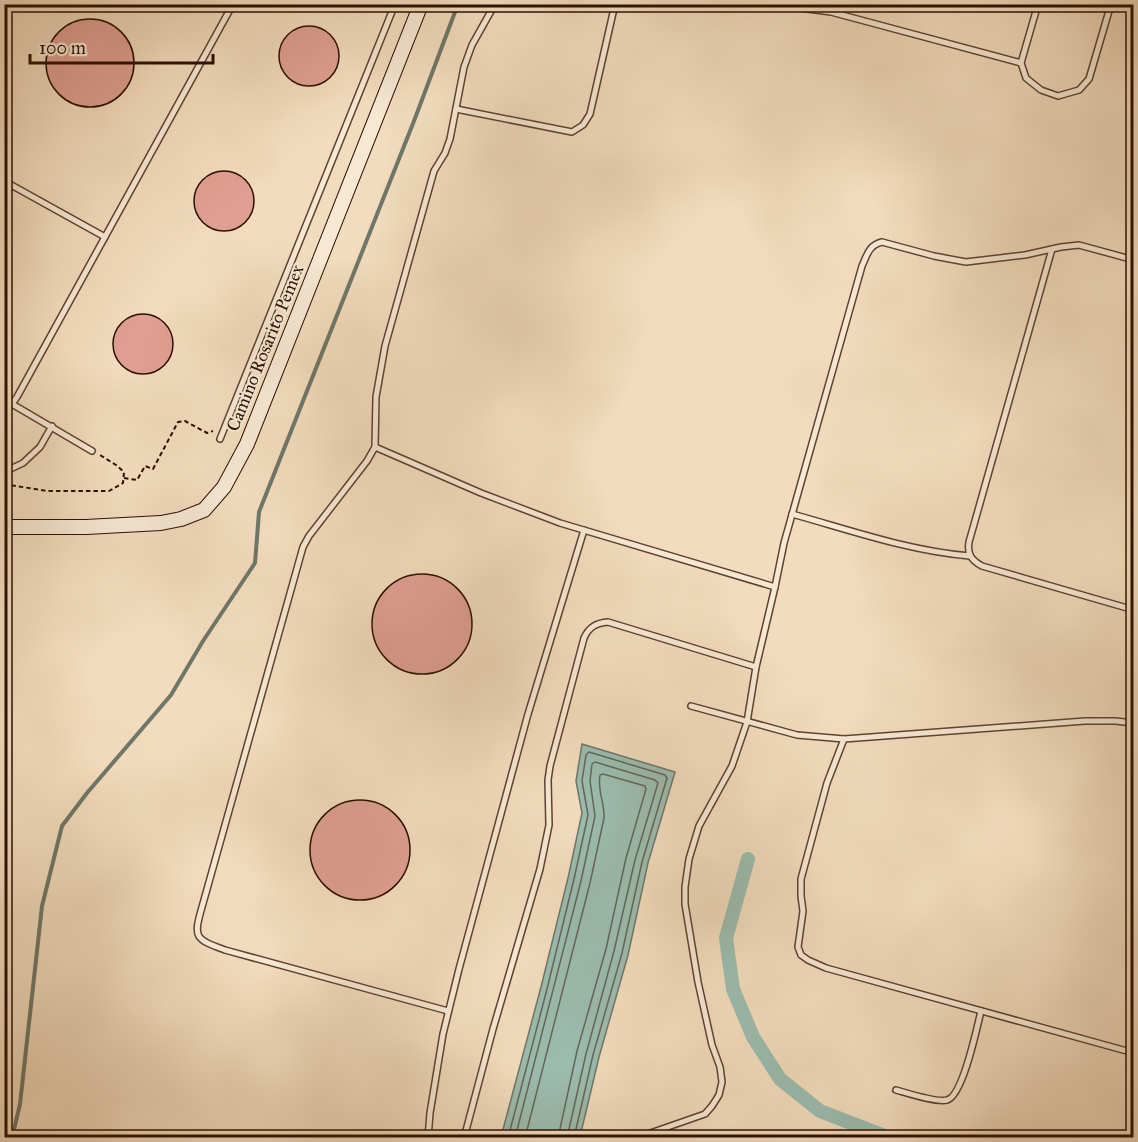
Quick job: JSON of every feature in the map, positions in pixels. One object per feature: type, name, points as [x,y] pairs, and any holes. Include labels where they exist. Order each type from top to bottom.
[{"type":"street","name":"Camino Rosarito Pemex","points":[[4,527],[86,527],[161,523],[182,519],[204,510],[224,487],[247,444],[421,4]]},
{"type":"lane","points":[[12,404],[233,4]]},
{"type":"lane","points":[[220,439],[395,4]]},
{"type":"lane","points":[[448,1011],[225,950],[204,942],[196,933],[303,546],[367,462],[375,447],[376,397],[385,346],[434,171],[446,153],[450,139],[464,67],[472,45],[495,4]]},
{"type":"lane","points":[[456,109],[572,132],[583,125],[590,114],[615,4]]},
{"type":"lane","points":[[770,4],[831,12],[1021,63]]},
{"type":"lane","points":[[1038,4],[1021,63],[1026,78],[1041,90],[1058,96],[1080,90],[1089,80],[1111,4]]},
{"type":"lane","points":[[4,181],[105,237]]},
{"type":"lane","points":[[636,1137],[705,1114],[719,1095],[722,1082],[720,1067],[712,1045],[698,982],[684,904],[689,859],[699,826],[732,766],[747,722],[756,667],[784,543],[862,266],[870,248],[882,242],[966,262],[1025,255],[1079,245],[1134,260]]},
{"type":"lane","points":[[1052,249],[968,549],[970,556],[982,566],[1134,610]]},
{"type":"lane","points":[[4,400],[92,451]]},
{"type":"lane","points":[[4,472],[23,463],[40,447],[52,426]]},
{"type":"lane","points":[[375,447],[481,494],[584,530],[775,587]]},
{"type":"lane","points":[[792,514],[903,545],[945,554],[970,556]]},
{"type":"lane","points":[[428,1137],[448,1011],[528,714],[584,530]]},
{"type":"lane","points":[[464,1137],[540,869],[549,825],[550,766],[587,631],[595,625],[608,622],[756,667]]},
{"type":"lane","points":[[691,706],[797,735],[844,739],[1085,722],[1134,723]]},
{"type":"lane","points":[[844,739],[827,783],[801,879],[803,910],[798,947],[801,955],[826,968],[1134,1053]]},
{"type":"lane","points":[[896,1090],[939,1101],[952,1098],[961,1083],[981,1011]]},
{"type":"path","points":[[124,478],[137,480],[145,466],[153,469],[178,422],[185,421],[207,433],[224,429]]},
{"type":"path","points":[[4,484],[47,491],[109,491],[123,483],[124,472],[92,451]]},
{"type":"water","points":[[582,744],[675,772],[648,863],[628,955],[599,1057],[580,1137],[501,1137],[541,987],[582,813],[576,781]]},
{"type":"building","points":[[90,19],[107,23],[121,32],[130,46],[134,63],[130,80],[121,94],[107,103],[90,107],[73,103],[59,94],[50,80],[46,63],[50,46],[59,32],[73,23]]},
{"type":"building","points":[[303,26],[315,26],[326,31],[334,39],[339,56],[337,68],[326,81],[315,86],[303,86],[292,81],[284,73],[279,62],[279,50],[284,39],[292,31]]},
{"type":"building","points":[[218,171],[230,171],[241,176],[249,184],[254,201],[252,213],[241,226],[230,231],[218,231],[207,226],[199,218],[194,207],[194,195],[199,184],[207,176]]},
{"type":"building","points":[[137,314],[149,314],[160,319],[168,327],[173,344],[171,356],[160,369],[149,374],[137,374],[126,369],[118,361],[113,350],[113,338],[118,327],[126,319]]},
{"type":"building","points":[[422,574],[450,582],[464,596],[472,624],[464,652],[450,666],[422,674],[394,666],[380,652],[372,624],[380,596],[394,582]]},
{"type":"building","points":[[360,800],[388,808],[402,822],[410,850],[402,878],[388,892],[360,900],[332,892],[318,878],[310,850],[318,822],[332,808]]},
{"type":"waterway","points":[[12,1138],[20,1104],[42,906],[62,826],[87,793],[171,695],[203,641],[255,563],[259,512],[458,4]]},
{"type":"waterway","points":[[748,859],[726,938],[733,989],[753,1037],[780,1079],[820,1111],[890,1138]]}]
